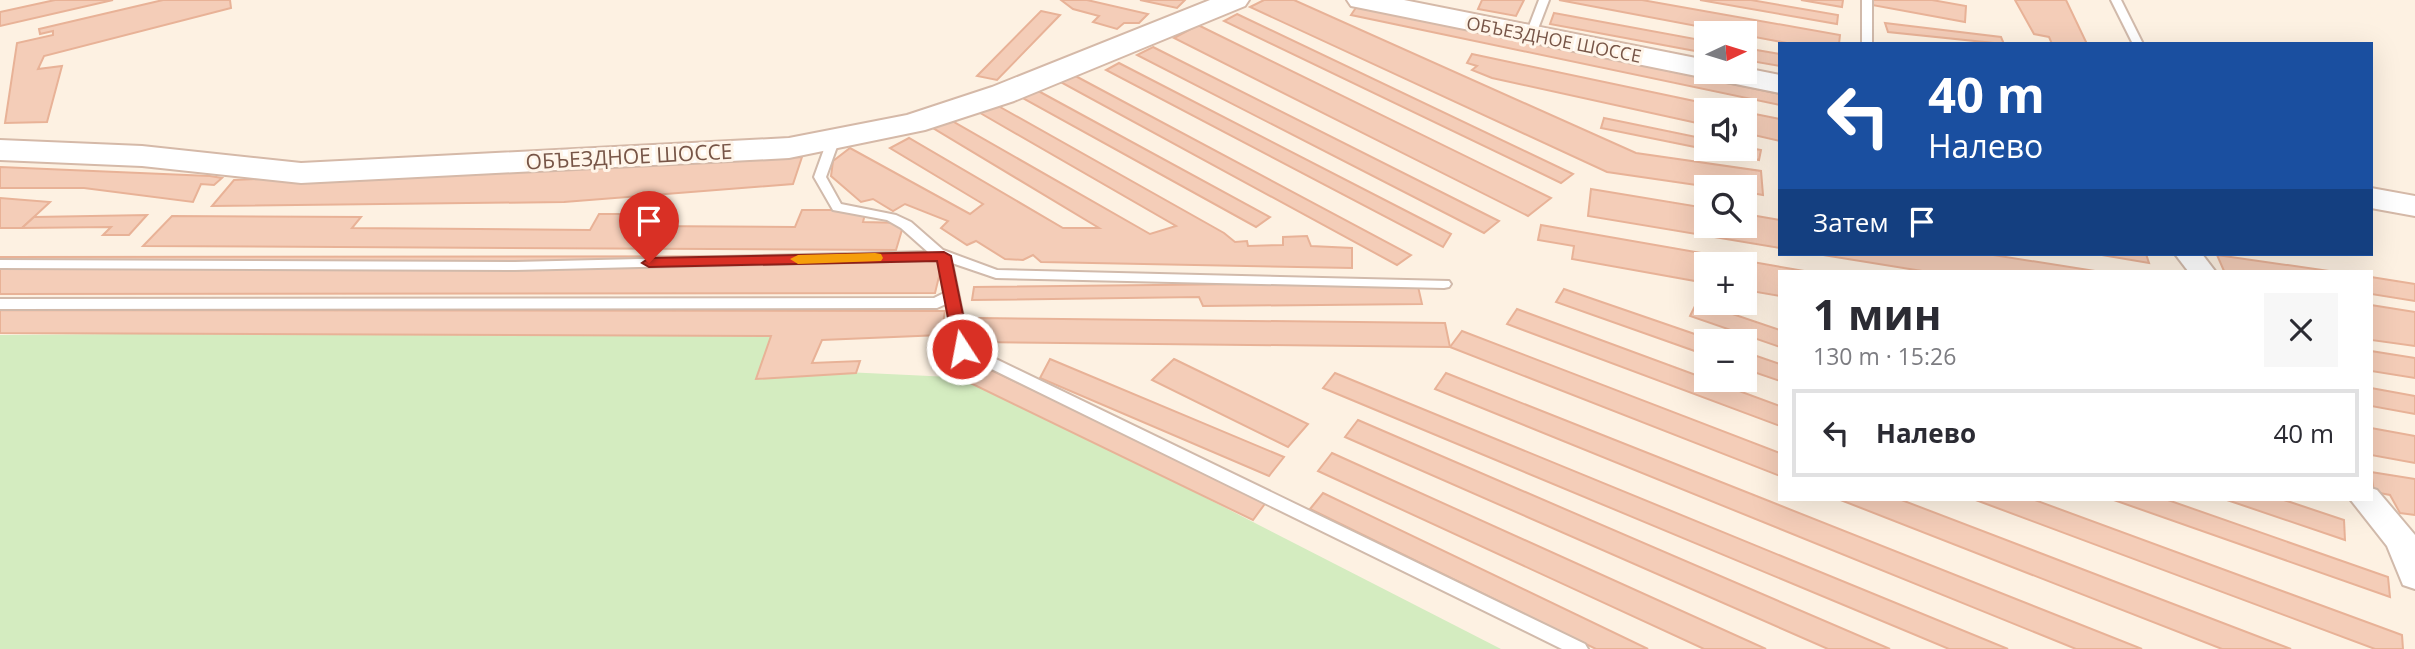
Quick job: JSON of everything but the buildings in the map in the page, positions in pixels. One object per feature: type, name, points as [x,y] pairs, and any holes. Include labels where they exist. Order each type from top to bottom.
[{"type":"street","name":"ОБЪЕЗДНОЕ ШОССЕ","points":[[0,150],[142,156],[301,173],[789,148],[914,123],[1003,94],[1235,0]]},
{"type":"street","name":"ОБЪЕЗДНОЕ ШОССЕ","points":[[1360,0],[1694,67]]},
{"type":"street","points":[[1757,79],[1778,84]]},
{"type":"street","points":[[2373,198],[2415,206]]},
{"type":"street","points":[[2190,256],[2201,270]]},
{"type":"street","points":[[2368,501],[2408,542],[2415,575]]},
{"type":"lane","points":[[1531,34],[1544,0]]},
{"type":"lane","points":[[1867,0],[1867,42]]},
{"type":"lane","points":[[2116,0],[2137,42]]},
{"type":"lane","points":[[833,141],[820,177],[837,207],[866,211],[904,223],[932,251],[996,274],[1444,284]]},
{"type":"lane","points":[[0,264],[515,266],[944,256]]},
{"type":"lane","points":[[944,256],[962,349],[1579,649]]},
{"type":"lane","points":[[0,303],[937,303],[951,295]]},
{"type":"green space","points":[[759,329],[824,371],[972,378],[1501,649],[0,649],[0,335]]},
{"type":"slow traffic","points":[[798,259],[875,258]]},
{"type":"route","points":[[649,263],[944,256],[962,349]]}]
